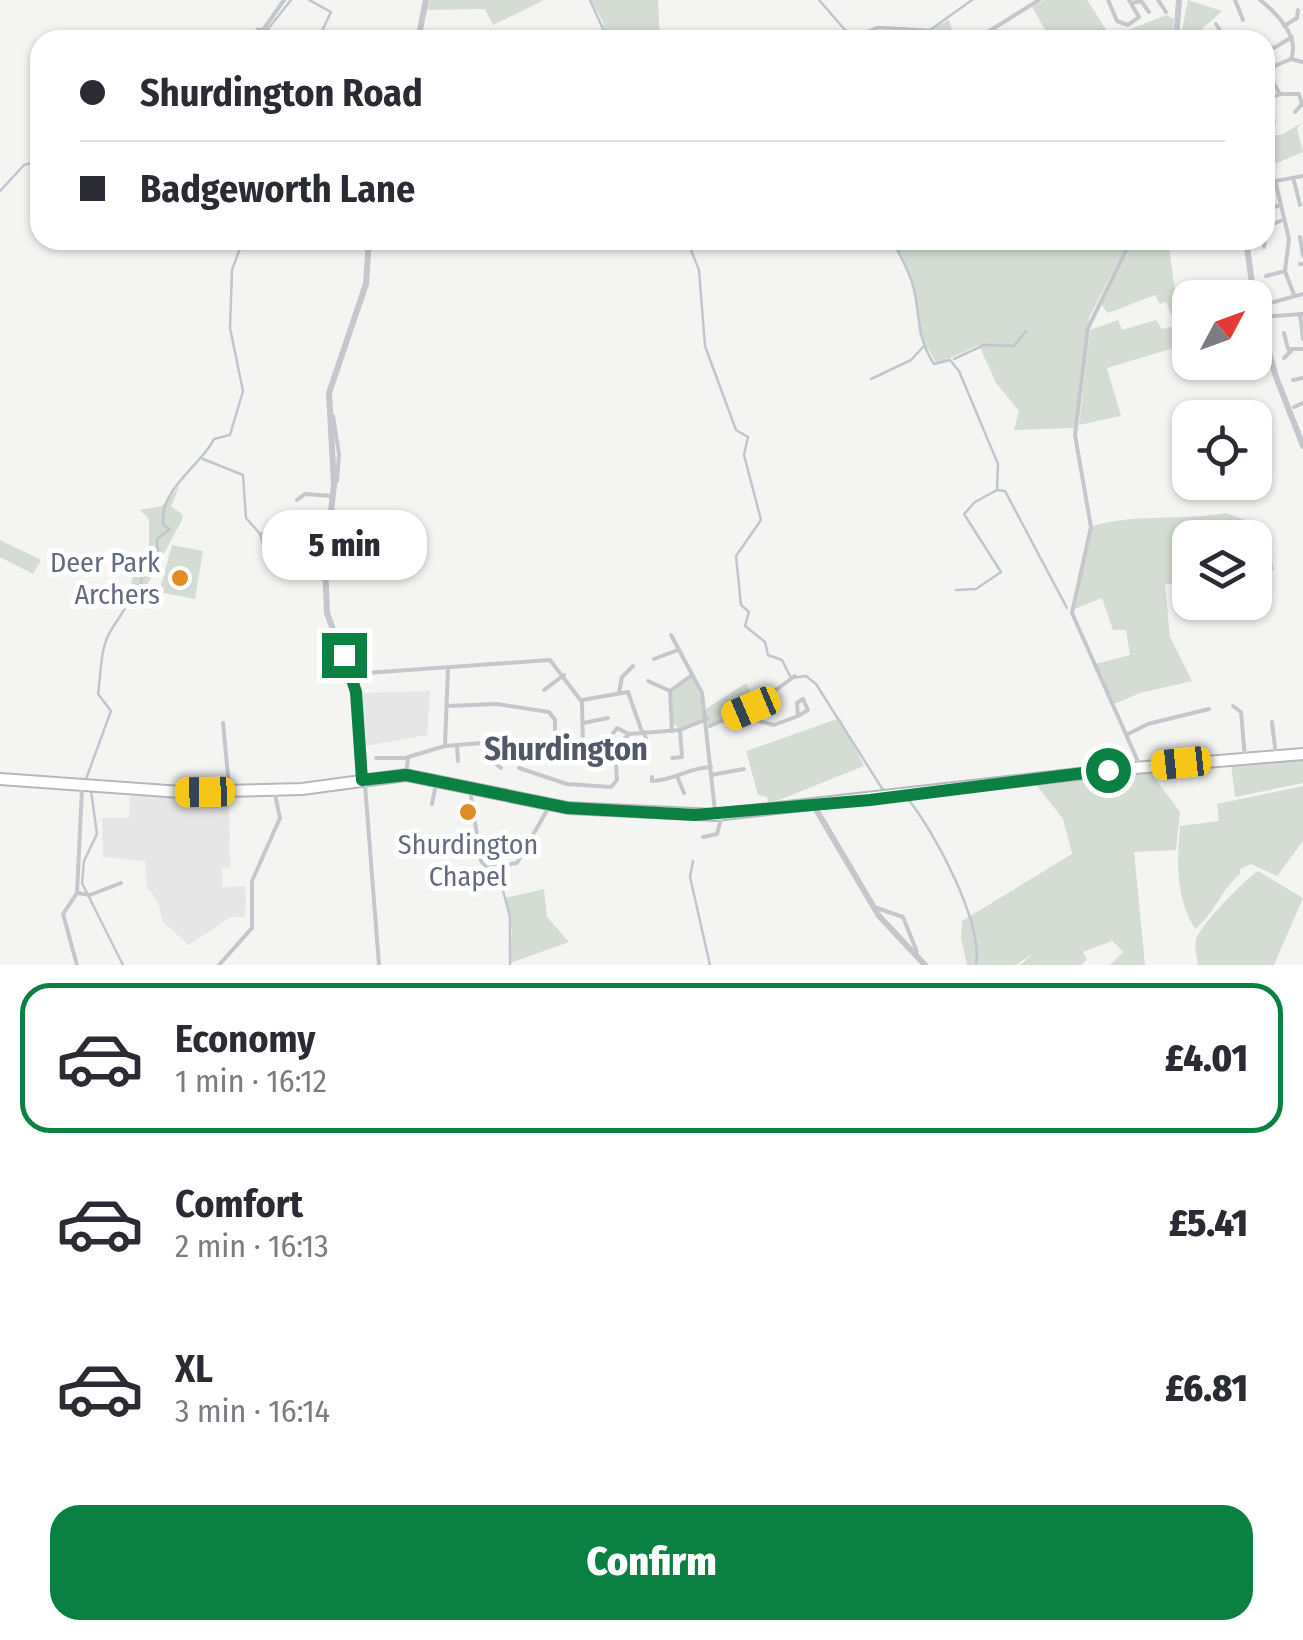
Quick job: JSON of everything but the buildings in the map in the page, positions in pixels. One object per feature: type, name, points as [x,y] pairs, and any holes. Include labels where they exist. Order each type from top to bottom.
[{"type":"main road","points":[[0,780],[230,791],[406,775],[550,805],[718,814],[1140,767],[1303,754]]},
{"type":"street","points":[[264,27],[284,0]]},
{"type":"street","points":[[420,30],[426,0]]},
{"type":"street","points":[[991,30],[1039,0]]},
{"type":"street","points":[[1108,0],[1117,21],[1128,26],[1139,18],[1130,2],[1140,1],[1149,12]]},
{"type":"street","points":[[1158,0],[1166,12]]},
{"type":"street","points":[[1177,30],[1179,0]]},
{"type":"street","points":[[1235,0],[1243,20]]},
{"type":"street","points":[[1260,0],[1269,6],[1292,38],[1291,59]]},
{"type":"street","points":[[1269,6],[1274,0]]},
{"type":"street","points":[[1284,26],[1297,18],[1298,10]]},
{"type":"street","points":[[1216,24],[1220,30]]},
{"type":"street","points":[[1275,47],[1292,38]]},
{"type":"street","points":[[1275,65],[1291,59],[1303,62]]},
{"type":"street","points":[[1275,86],[1280,94]]},
{"type":"street","points":[[1275,96],[1302,93],[1299,110]]},
{"type":"street","points":[[1294,294],[1286,271],[1290,239],[1278,206],[1276,184],[1303,176]]},
{"type":"street","points":[[1294,180],[1300,206]]},
{"type":"street","points":[[1275,223],[1282,220]]},
{"type":"street","points":[[1290,239],[1302,236],[1303,256]]},
{"type":"street","points":[[369,250],[368,278],[328,404],[334,485],[325,558],[327,614],[352,674],[379,965]]},
{"type":"street","points":[[1126,250],[1088,329],[1074,435],[1091,527],[1072,613],[1140,767]]},
{"type":"street","points":[[1247,250],[1251,280]]},
{"type":"street","points":[[1266,276],[1286,271]]},
{"type":"street","points":[[1276,302],[1303,294]]},
{"type":"street","points":[[1272,316],[1301,314],[1303,336]]},
{"type":"street","points":[[1284,333],[1291,351]]},
{"type":"street","points":[[1284,358],[1291,351],[1303,349]]},
{"type":"street","points":[[1272,357],[1303,446]]},
{"type":"street","points":[[1294,407],[1303,403]]},
{"type":"street","points":[[297,500],[305,494],[333,496]]},
{"type":"street","points":[[671,635],[692,675],[707,723],[718,832],[703,837]]},
{"type":"street","points":[[654,658],[678,650]]},
{"type":"street","points":[[352,674],[552,661],[581,700],[583,750]]},
{"type":"street","points":[[619,692],[622,676],[631,664]]},
{"type":"street","points":[[445,746],[448,668]]},
{"type":"street","points":[[670,691],[692,675]]},
{"type":"street","points":[[544,690],[564,676]]},
{"type":"street","points":[[611,736],[617,728],[629,734],[680,730],[707,723],[751,708],[781,682],[795,676]]},
{"type":"street","points":[[648,681],[670,691]]},
{"type":"street","points":[[670,691],[672,730]]},
{"type":"street","points":[[581,700],[619,692],[632,697],[648,747]]},
{"type":"street","points":[[446,706],[517,706],[554,716],[555,746]]},
{"type":"street","points":[[1233,706],[1241,712],[1244,758]]},
{"type":"street","points":[[751,708],[766,725],[798,716]]},
{"type":"street","points":[[1128,734],[1208,709]]},
{"type":"street","points":[[583,723],[608,718]]},
{"type":"street","points":[[1272,722],[1276,756]]},
{"type":"street","points":[[223,723],[230,791]]},
{"type":"street","points":[[672,758],[682,757],[680,730]]},
{"type":"street","points":[[614,785],[617,747],[629,734]]},
{"type":"street","points":[[376,758],[406,758],[445,746],[524,740],[583,750],[617,747]]},
{"type":"street","points":[[486,743],[492,762],[501,768]]},
{"type":"street","points":[[457,745],[458,761]]},
{"type":"street","points":[[406,758],[406,775]]},
{"type":"street","points":[[652,782],[685,769],[711,767]]},
{"type":"street","points":[[711,775],[744,769]]},
{"type":"street","points":[[519,772],[578,786],[614,785],[624,789]]},
{"type":"street","points":[[676,775],[684,794]]},
{"type":"street","points":[[432,804],[437,780]]},
{"type":"street","points":[[73,963],[62,914],[77,893],[82,786]]},
{"type":"street","points":[[470,786],[481,860],[488,868],[518,863],[550,805]]},
{"type":"street","points":[[219,965],[252,928],[252,881],[280,818],[274,790]]},
{"type":"street","points":[[814,806],[886,926],[922,963]]},
{"type":"street","points":[[77,893],[94,894],[121,883]]},
{"type":"street","points":[[873,907],[896,912],[906,921],[922,963]]},
{"type":"street","points":[[886,926],[896,912]]},
{"type":"shaded area","points":[[430,0],[544,0],[493,25],[485,9],[427,10]]},
{"type":"shaded area","points":[[591,0],[658,0],[660,30],[604,30]]},
{"type":"shaded area","points":[[1044,0],[1087,0],[1106,30],[1045,30],[1032,7]]},
{"type":"shaded area","points":[[1188,0],[1222,11],[1201,30],[1182,30]]},
{"type":"shaded area","points":[[1166,15],[1174,19],[1173,30],[1128,30]]},
{"type":"shaded area","points":[[949,20],[952,30],[930,30]]},
{"type":"shaded area","points":[[878,27],[930,30],[873,30]]},
{"type":"shaded area","points":[[1303,122],[1297,128],[1303,152],[1275,164],[1275,135]]},
{"type":"shaded area","points":[[897,250],[1124,250],[1089,318],[1075,428],[1014,430],[1019,411],[996,383],[979,345],[937,364],[919,334],[916,292]]},
{"type":"shaded area","points":[[1128,250],[1170,250],[1174,280],[1172,316],[1166,302],[1160,304],[1155,295],[1108,313],[1100,303]]},
{"type":"shaded area","points":[[1118,320],[1122,330],[1156,320],[1162,329],[1172,327],[1172,348],[1107,368],[1121,416],[1079,425],[1090,330]]},
{"type":"shaded area","points":[[180,485],[171,506],[183,515],[182,520],[138,602],[126,602],[136,567],[149,552],[149,519],[140,510],[162,506]]},
{"type":"shaded area","points":[[1226,513],[1246,520],[1172,520],[1172,584],[1165,584],[1170,637],[1192,681],[1140,693],[1114,704],[1095,664],[1130,655],[1126,630],[1113,630],[1102,598],[1075,609],[1093,526]]},
{"type":"shaded area","points":[[0,540],[41,560],[33,574],[0,557]]},
{"type":"shaded area","name":"Deer Park Archers","points":[[172,545],[203,551],[195,599],[159,592]]},
{"type":"shaded area","points":[[692,675],[706,709],[746,683],[751,693],[745,697],[751,708],[708,726],[707,720],[680,730],[672,722],[670,693]]},
{"type":"shaded area","points":[[430,691],[427,735],[360,747],[356,693]]},
{"type":"shaded area","points":[[840,718],[864,766],[779,800],[768,802],[767,797],[758,795],[746,751]]},
{"type":"shaded area","points":[[1303,758],[1303,783],[1235,797],[1231,763]]},
{"type":"shaded area","points":[[1149,770],[1180,812],[1176,850],[1134,852],[1145,965],[1110,965],[1123,952],[1104,932],[1112,941],[1083,952],[1087,959],[1081,965],[1020,965],[1033,954],[1016,965],[967,965],[962,921],[1072,854],[1076,869],[1063,819],[1035,783]]},
{"type":"shaded area","points":[[1303,786],[1303,841],[1277,876],[1251,864],[1240,869],[1195,929],[1181,892],[1180,826],[1219,821],[1217,804]]},
{"type":"shaded area","points":[[229,795],[230,867],[222,868],[222,887],[246,886],[245,917],[231,917],[189,945],[163,922],[158,902],[147,887],[145,861],[103,857],[102,818],[129,818],[130,796]]},
{"type":"shaded area","points":[[1258,871],[1303,898],[1274,965],[1198,965],[1195,945],[1199,933]]},
{"type":"shaded area","points":[[544,889],[547,917],[569,942],[510,963],[512,931],[505,898]]},
{"type":"waterway","points":[[257,30],[268,29],[291,0]]},
{"type":"waterway","points":[[309,0],[331,12],[322,30]]},
{"type":"waterway","points":[[590,0],[604,30]]},
{"type":"waterway","points":[[819,0],[845,30]]},
{"type":"waterway","points":[[930,30],[972,0]]},
{"type":"waterway","points":[[871,30],[930,30]]},
{"type":"waterway","points":[[0,191],[30,164]]},
{"type":"waterway","points":[[86,779],[111,711],[98,694],[108,636],[130,592],[141,586],[142,568],[158,559],[157,539],[170,529],[164,526],[163,513],[173,490],[214,439],[230,435],[243,391],[230,328],[232,270],[239,250]]},
{"type":"waterway","points":[[691,250],[699,270],[705,346],[736,430],[748,437],[744,455],[761,520],[736,556],[741,605],[749,612],[745,626],[765,642],[768,655],[782,660],[791,678],[806,676],[816,684],[883,790]]},
{"type":"waterway","points":[[897,250],[911,280],[929,355],[934,364],[950,360],[959,371],[998,464],[997,490],[1005,491],[1067,608]]},
{"type":"waterway","points":[[954,359],[984,345],[1014,346],[1026,331]]},
{"type":"waterway","points":[[871,379],[911,360],[923,347]]},
{"type":"waterway","points":[[203,459],[243,475],[246,518],[260,534],[324,528]]},
{"type":"waterway","points":[[956,590],[976,589],[1001,572],[964,514],[975,502],[997,490]]},
{"type":"waterway","points":[[260,534],[265,552]]},
{"type":"waterway","points":[[91,791],[97,834],[84,861],[82,883],[123,965]]},
{"type":"waterway","points":[[901,799],[908,799],[919,814],[955,879],[972,926],[976,965]]},
{"type":"waterway","points":[[693,861],[690,877],[710,965]]},
{"type":"waterway","points":[[500,879],[510,917],[510,965]]},
{"type":"place","name":"Deer Park Archers","points":[[180,578]]},
{"type":"place","name":"Shurdington Chapel","points":[[468,812]]},
{"type":"district","name":"Shurdington","points":[[566,749]]},
{"type":"route","points":[[344,655],[356,692],[362,780],[399,774],[499,791],[568,808],[695,815],[870,800],[934,788],[1108,770]]}]
